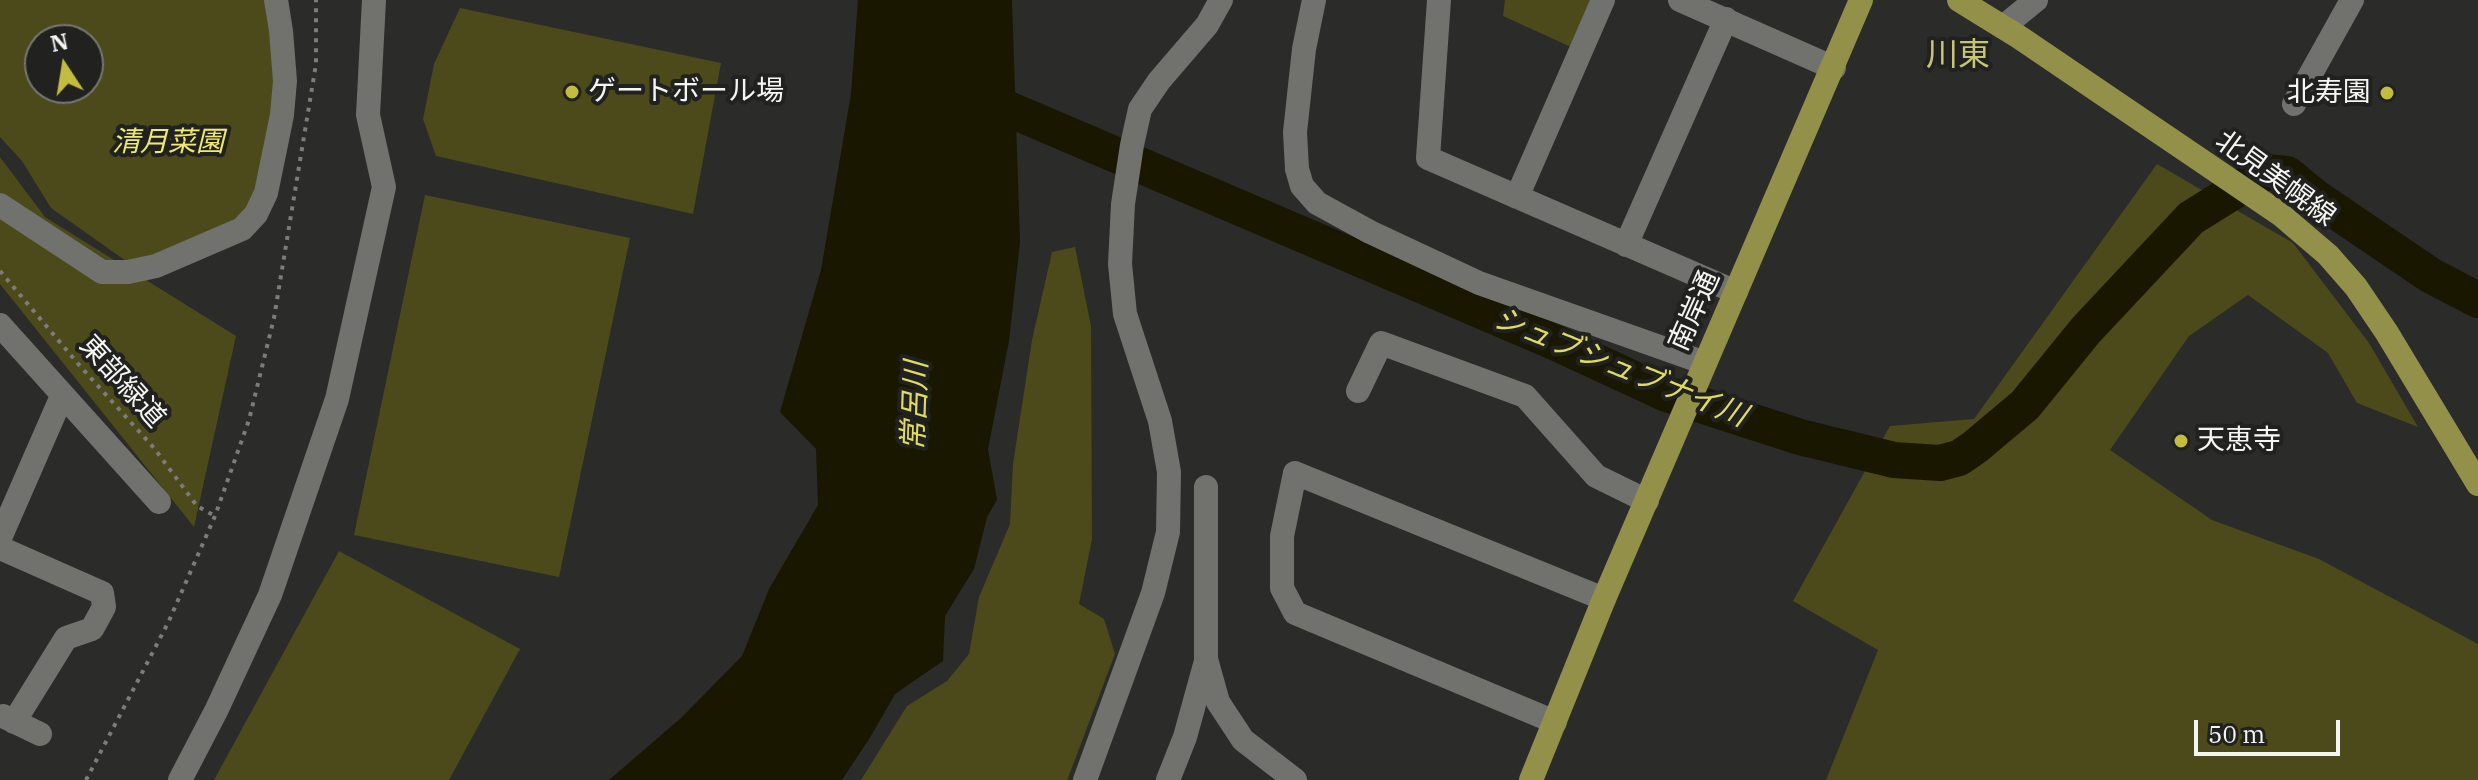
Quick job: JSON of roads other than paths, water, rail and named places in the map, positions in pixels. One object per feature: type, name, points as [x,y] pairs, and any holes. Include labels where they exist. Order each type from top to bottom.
[{"type":"main road","name":"南岸通","points":[[1531,780],[1604,599],[1861,0]]},
{"type":"main road","name":"北見美幌線","points":[[1959,0],[2280,214],[2328,255],[2356,287],[2387,333],[2478,484]]},
{"type":"street","points":[[0,205],[102,272],[128,272],[156,266],[242,229],[256,214],[266,193],[282,115],[285,81],[276,0]]},
{"type":"street","points":[[180,780],[270,595],[337,399],[384,187],[368,115],[374,0]]},
{"type":"street","points":[[1088,772],[1153,593],[1168,532],[1169,472],[1160,421],[1125,314],[1120,264],[1123,204],[1132,145],[1140,109],[1159,81],[1207,25],[1221,0]]},
{"type":"street","points":[[1314,0],[1304,49],[1295,132],[1297,169],[1302,186],[1317,203],[1370,232],[1479,283],[1702,371]]},
{"type":"street","points":[[1439,0],[1428,158],[1736,292]]},
{"type":"street","points":[[1517,197],[1603,0]]},
{"type":"street","points":[[1680,0],[1834,68]]},
{"type":"street","points":[[2003,27],[2036,0]]},
{"type":"street","points":[[2294,104],[2352,0]]},
{"type":"street","points":[[1626,245],[1726,19]]},
{"type":"street","points":[[0,325],[159,502]]},
{"type":"street","points":[[1358,391],[1381,343],[1525,396],[1596,476],[1647,501]]},
{"type":"street","points":[[0,538],[62,396]]},
{"type":"street","points":[[1555,722],[1295,613],[1282,588],[1282,536],[1295,473],[1604,599]]},
{"type":"street","points":[[1168,780],[1185,737],[1206,659],[1206,487]]},
{"type":"street","points":[[0,548],[102,593],[104,607],[92,629],[66,638],[7,718],[40,734]]},
{"type":"street","points":[[1206,659],[1218,702],[1243,740],[1295,780]]},
{"type":"water","name":"常呂川","points":[[858,0],[1012,0],[1020,242],[1009,341],[988,449],[997,500],[987,517],[974,569],[945,616],[943,661],[895,694],[842,780],[609,780],[681,718],[742,656],[769,589],[818,505],[816,449],[780,412],[821,270],[851,94]]},
{"type":"waterway","name":"シュブシュブナイ川","points":[[971,93],[1554,342],[1664,393],[1800,437],[1894,460],[1940,463],[1959,458],[1975,447],[2025,405],[2086,330],[2191,218],[2265,172],[2287,174],[2315,197],[2430,275],[2478,300]]},
{"type":"place","name":"ゲートボール場","points":[[572,92]]},
{"type":"place","name":"北寿園","points":[[2387,93]]},
{"type":"place","name":"天恵寺","points":[[2181,441]]},
{"type":"district","name":"川東","points":[[1958,56]]},
{"type":"park label","name":"清月菜園","points":[[168,143]]}]
